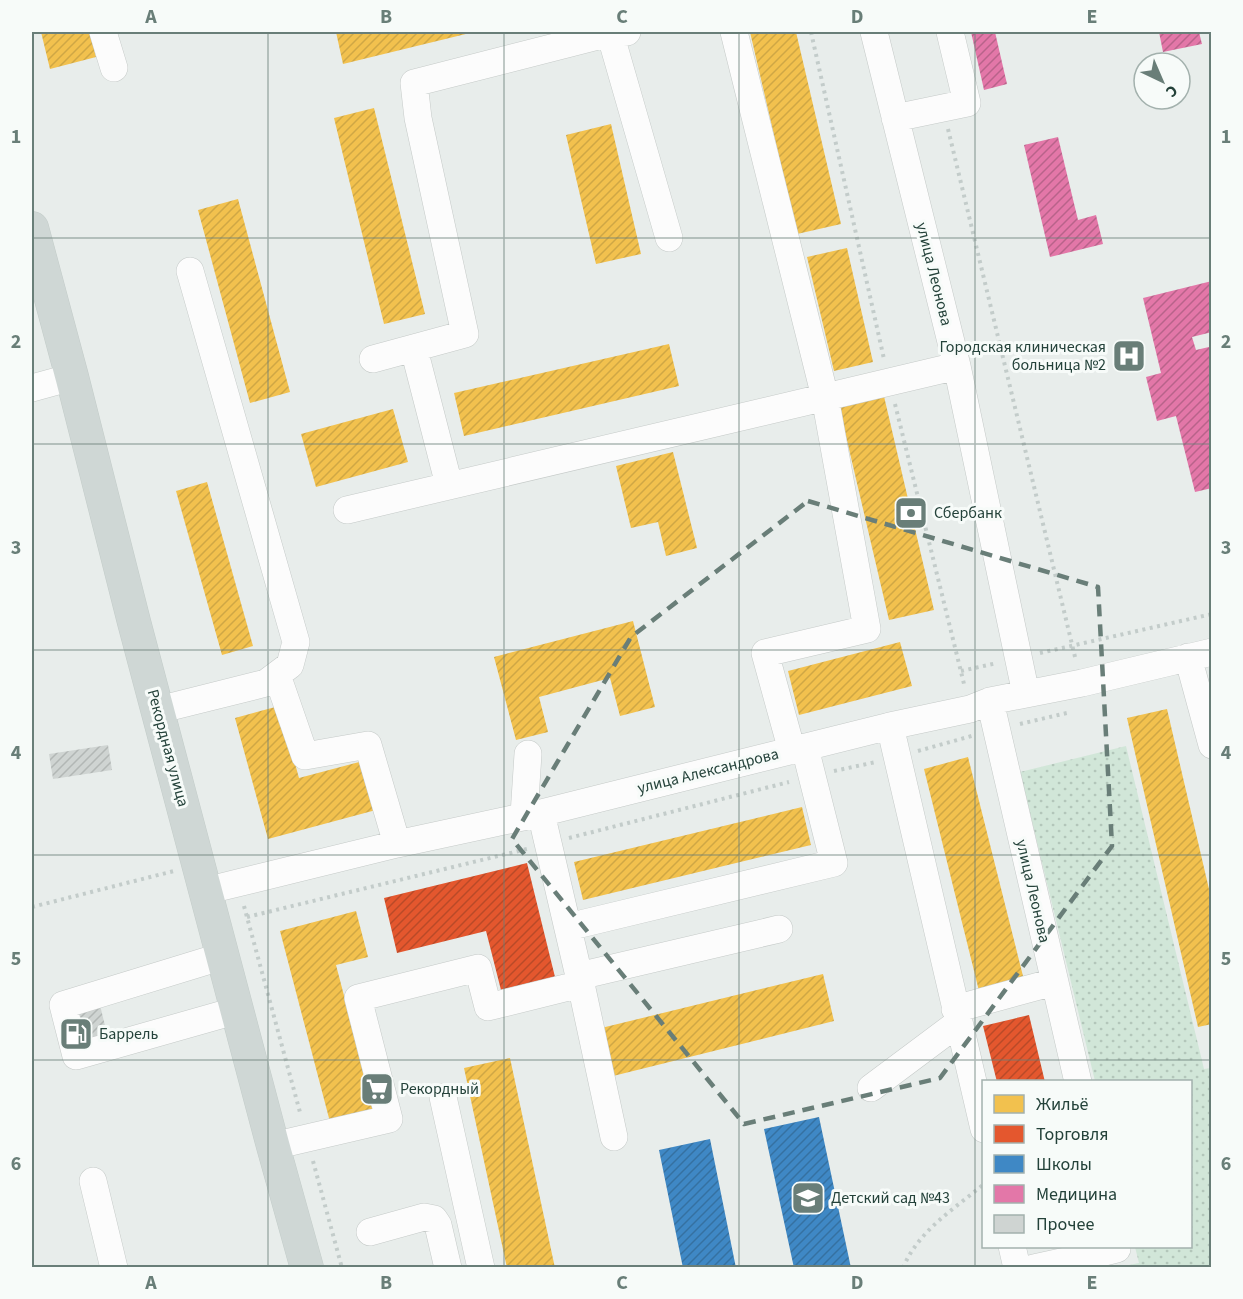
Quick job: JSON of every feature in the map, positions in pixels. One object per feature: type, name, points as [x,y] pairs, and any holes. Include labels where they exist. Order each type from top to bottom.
[{"type":"main road","name":"Рекордная улица","points":[[32,228],[205,891],[307,1268]]},
{"type":"street","points":[[104,32],[114,68]]},
{"type":"street","points":[[373,359],[465,334],[418,118],[414,83],[616,32],[669,238]]},
{"type":"street","points":[[568,927],[834,863],[812,776],[799,749],[765,653],[867,629],[825,397],[734,32]]},
{"type":"street","name":"улица Леонова","points":[[874,32],[957,366],[1026,694]]},
{"type":"street","points":[[895,118],[967,103],[950,32]]},
{"type":"street","points":[[158,710],[266,683],[291,665],[296,642],[190,271]]},
{"type":"street","points":[[414,349],[449,485]]},
{"type":"street","points":[[347,510],[957,366]]},
{"type":"street","points":[[32,388],[72,377]]},
{"type":"street","points":[[1200,654],[1212,745]]},
{"type":"street","name":"улица Александрова","points":[[205,891],[969,709],[990,701],[1200,654]]},
{"type":"street","points":[[277,675],[305,756],[368,745],[397,844]]},
{"type":"street","name":"улица Леонова","points":[[990,701],[1078,1080]]},
{"type":"street","points":[[890,726],[982,1122]]},
{"type":"street","points":[[528,754],[533,814],[548,843],[614,1137]]},
{"type":"street","points":[[273,1146],[389,1119],[358,998],[478,968],[488,1007],[580,980],[779,929]]},
{"type":"street","points":[[223,956],[63,1005],[76,1056],[238,1010]]},
{"type":"street","points":[[871,1088],[956,1016],[1054,982]]},
{"type":"street","points":[[443,1097],[481,1268]]},
{"type":"street","points":[[93,1181],[114,1268]]},
{"type":"street","points":[[370,1232],[424,1217],[434,1219],[438,1225],[448,1268]]},
{"type":"street","points":[[1012,1248],[1017,1268]]},
{"type":"street","points":[[1034,1268],[1090,1262],[1117,1248]]},
{"type":"path","points":[[943,108],[1072,645]]},
{"type":"path","points":[[961,671],[1212,614]]},
{"type":"path","points":[[247,917],[1075,711]]},
{"type":"path","points":[[903,1268],[908,1255],[920,1237],[982,1186]]},
{"type":"highlighted area","points":[[808,501],[1098,587],[1112,846],[940,1078],[744,1124],[512,839],[631,637]]},
{"type":"green space","points":[[1126,746],[1204,1069],[1211,1068],[1211,1267],[1119,1267],[1139,1263],[1135,1248],[1192,1248],[1192,1080],[1095,1080],[1020,772]]},
{"type":"building: Жильё","points":[[41,32],[90,32],[96,57],[50,69]]},
{"type":"building: Жильё","points":[[336,32],[474,32],[343,64]]},
{"type":"building: Жильё","points":[[750,32],[796,32],[841,224],[797,234]]},
{"type":"building: Жильё","points":[[374,108],[425,314],[384,324],[334,118]]},
{"type":"building: Жильё","points":[[611,124],[641,254],[596,264],[566,135]]},
{"type":"building: Жильё","points":[[238,199],[290,392],[250,403],[198,210]]},
{"type":"building: Жильё","points":[[847,248],[873,362],[834,371],[807,257]]},
{"type":"building: Жильё","points":[[669,344],[679,386],[464,436],[454,393]]},
{"type":"building: Жильё","points":[[883,392],[934,610],[889,620],[838,402]]},
{"type":"building: Жильё","points":[[393,409],[408,462],[316,487],[301,434]]},
{"type":"building: Жильё","points":[[673,452],[697,548],[666,556],[658,522],[631,528],[616,466]]},
{"type":"building: Жильё","points":[[207,482],[253,646],[222,655],[176,491]]},
{"type":"building: Жильё","points":[[633,621],[655,707],[620,716],[610,678],[539,697],[548,732],[516,740],[494,657]]},
{"type":"building: Жильё","points":[[900,642],[912,686],[799,715],[788,671]]},
{"type":"building: Жильё","points":[[279,706],[299,778],[363,761],[376,810],[268,839],[235,718]]},
{"type":"building: Жильё","points":[[1167,709],[1212,902],[1212,1024],[1198,1027],[1127,718]]},
{"type":"building: Жильё","points":[[968,757],[1024,980],[979,991],[924,769]]},
{"type":"building: Жильё","points":[[802,807],[811,845],[583,900],[574,862]]},
{"type":"building: Жильё","points":[[356,911],[368,957],[336,965],[374,1110],[330,1122],[280,931]]},
{"type":"building: Жильё","points":[[823,974],[834,1021],[605,1078],[593,1030]]},
{"type":"building: Жильё","points":[[510,1058],[555,1268],[507,1268],[464,1068]]},
{"type":"building: Торговля","points":[[527,863],[555,977],[501,990],[486,931],[397,953],[384,898]]},
{"type":"building: Торговля","points":[[1029,1015],[1045,1080],[996,1080],[983,1026]]},
{"type":"building: Школы","name":"Детский сад №43","points":[[819,1117],[851,1268],[794,1268],[764,1129]]},
{"type":"building: Школы","points":[[710,1139],[736,1268],[683,1268],[659,1150]]},
{"type":"building: Медицина","points":[[971,32],[995,32],[1007,84],[984,90]]},
{"type":"building: Медицина","points":[[1159,32],[1199,32],[1202,44],[1163,51]]},
{"type":"building: Медицина","points":[[1058,137],[1078,220],[1096,215],[1103,244],[1050,257],[1024,145]]},
{"type":"building: Медицина","points":[[1212,281],[1212,332],[1192,337],[1196,350],[1209,347],[1212,356],[1212,488],[1195,492],[1176,416],[1157,421],[1146,377],[1161,373],[1143,298]]},
{"type":"building: Прочее","points":[[108,745],[112,770],[53,779],[49,754]]},
{"type":"building: Прочее","points":[[100,1005],[107,1034],[80,1041],[73,1011]]},
{"type":"place","name":"Городская клиническая больница №2","points":[[1129,356]]},
{"type":"place","name":"Сбербанк","points":[[911,513]]},
{"type":"place","name":"Баррель","points":[[76,1034]]},
{"type":"place","name":"Рекордный","points":[[377,1089]]},
{"type":"place","name":"Детский сад №43","points":[[808,1198]]}]
